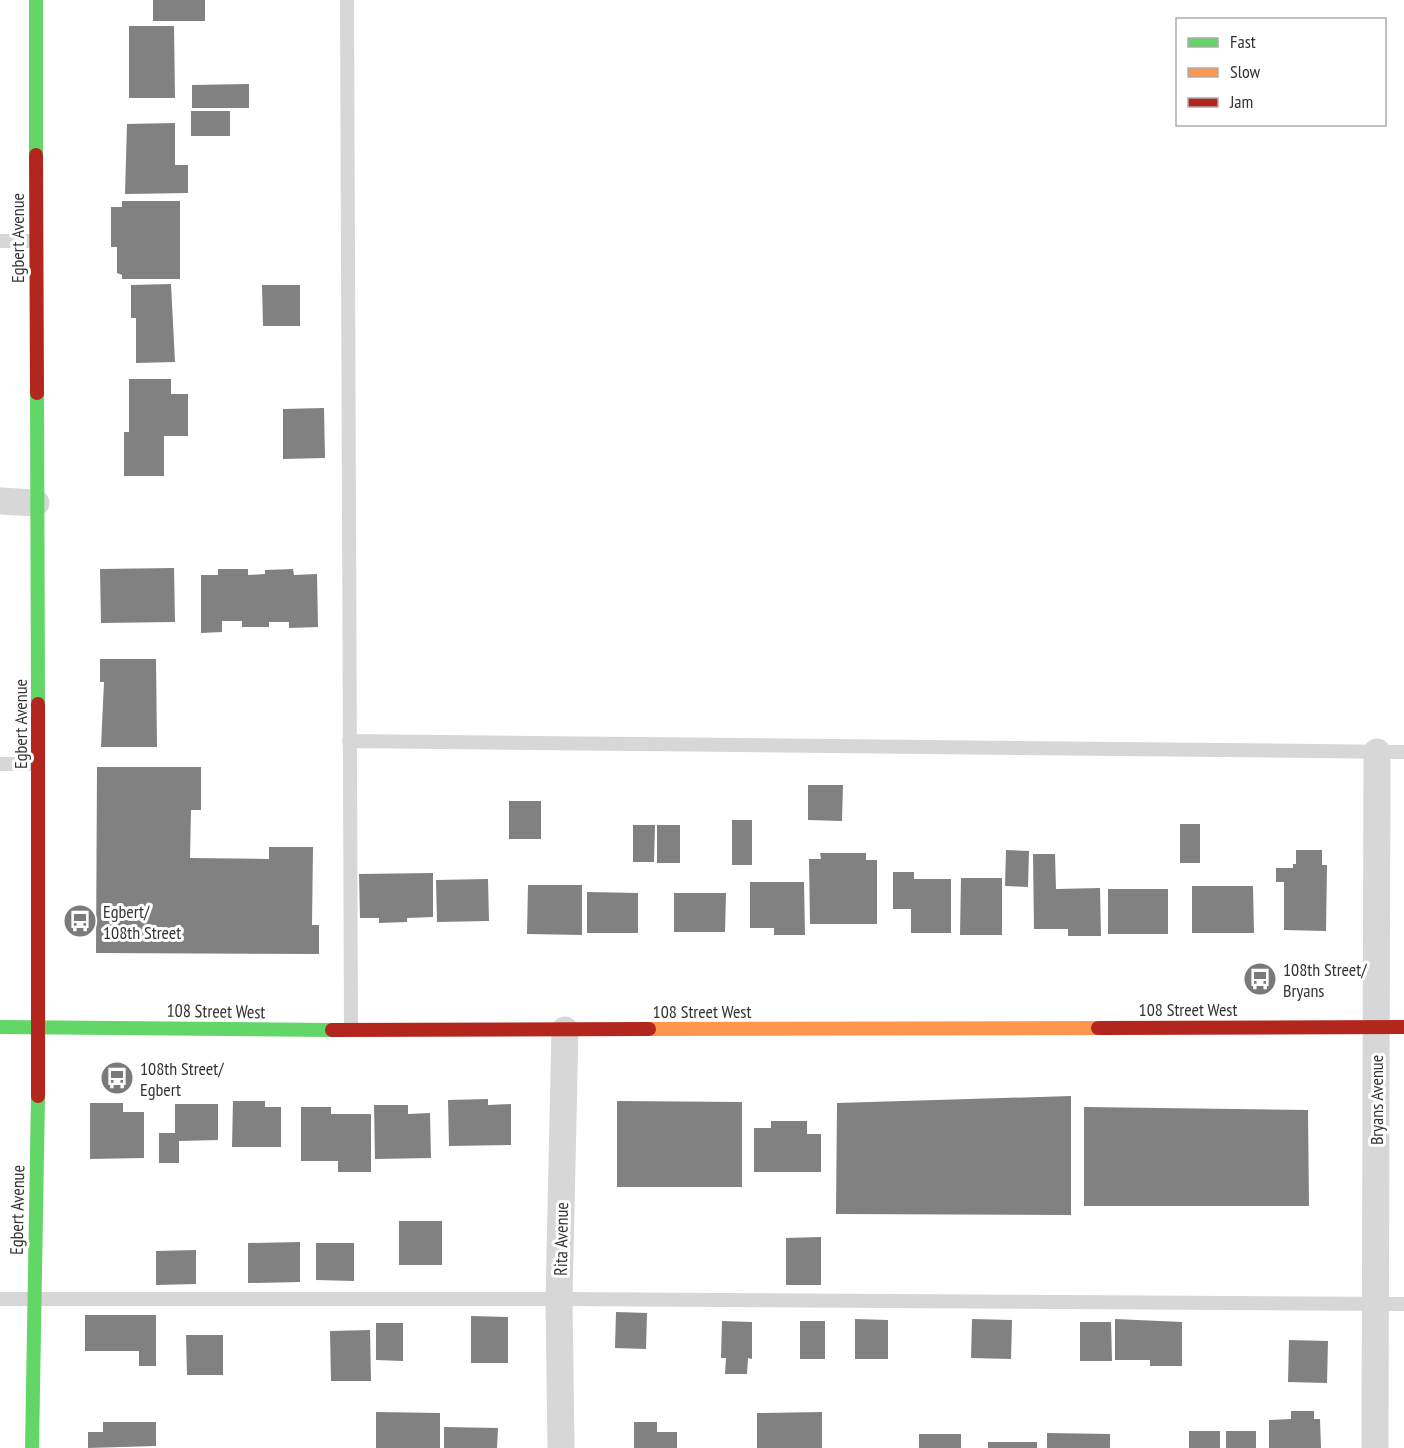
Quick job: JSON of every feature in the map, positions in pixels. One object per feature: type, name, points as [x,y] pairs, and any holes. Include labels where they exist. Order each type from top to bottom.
[{"type":"street","name":"Egbert Avenue","points":[[32,1448],[39,1027],[36,0]]},
{"type":"street","points":[[0,501],[36,503]]},
{"type":"street","name":"Bryans Avenue","points":[[1375,1448],[1377,752]]},
{"type":"street","name":"108 Street West","points":[[0,1027],[565,1030],[1404,1027]]},
{"type":"street","name":"Rita Avenue","points":[[561,1448],[560,1299],[565,1030]]},
{"type":"lane","points":[[347,0],[351,1030]]},
{"type":"lane","points":[[0,241],[35,241]]},
{"type":"lane","points":[[349,741],[1404,752]]},
{"type":"lane","points":[[0,764],[38,764]]},
{"type":"lane","points":[[0,1299],[560,1299],[1404,1304]]},
{"type":"building","points":[[153,0],[205,0],[205,21],[153,21]]},
{"type":"building","points":[[129,26],[174,26],[175,98],[129,98]]},
{"type":"building","points":[[249,84],[249,108],[192,108],[192,85]]},
{"type":"building","points":[[191,111],[230,111],[230,136],[191,136]]},
{"type":"building","points":[[175,123],[175,165],[188,165],[188,193],[125,194],[127,124]]},
{"type":"building","points":[[122,201],[180,201],[180,279],[122,279],[122,275],[117,273],[117,247],[111,247],[111,207],[122,207]]},
{"type":"building","points":[[171,284],[175,362],[136,363],[136,318],[131,318],[131,285]]},
{"type":"building","points":[[262,285],[300,285],[300,326],[263,326]]},
{"type":"building","points":[[129,379],[171,379],[171,394],[188,394],[188,436],[164,436],[164,476],[124,476],[124,432],[129,432]]},
{"type":"building","points":[[324,408],[325,458],[283,459],[283,409]]},
{"type":"building","points":[[174,568],[175,622],[101,623],[100,569]]},
{"type":"building","points":[[218,569],[248,569],[248,575],[265,574],[265,570],[293,569],[294,575],[317,574],[318,627],[289,628],[289,622],[269,622],[269,627],[242,627],[242,621],[222,621],[222,632],[201,633],[201,575],[218,575]]},
{"type":"building","points":[[100,659],[156,659],[157,747],[101,747],[104,682],[100,682]]},
{"type":"building","points":[[97,767],[201,767],[201,810],[191,810],[190,858],[269,859],[269,847],[313,847],[312,925],[319,925],[319,954],[96,953]]},
{"type":"building","points":[[808,785],[843,785],[842,821],[808,820]]},
{"type":"building","points":[[509,801],[541,801],[541,839],[509,839]]},
{"type":"building","points":[[732,820],[752,820],[752,865],[732,865]]},
{"type":"building","points":[[1180,824],[1200,824],[1200,863],[1180,863]]},
{"type":"building","points":[[633,825],[655,825],[654,862],[633,862]]},
{"type":"building","points":[[657,825],[680,825],[680,863],[657,863]]},
{"type":"building","points":[[1006,850],[1029,851],[1028,887],[1005,886]]},
{"type":"building","points":[[1296,850],[1322,850],[1322,865],[1327,865],[1326,931],[1284,930],[1284,882],[1276,882],[1276,868],[1293,868],[1293,864],[1296,864]]},
{"type":"building","points":[[820,853],[866,853],[866,860],[877,860],[877,924],[810,924],[809,859],[821,859]]},
{"type":"building","points":[[1033,854],[1055,854],[1056,889],[1100,888],[1101,936],[1068,936],[1068,929],[1034,929]]},
{"type":"building","points":[[893,872],[914,872],[914,879],[951,879],[951,933],[911,933],[911,909],[893,909]]},
{"type":"building","points":[[433,873],[433,917],[407,918],[407,922],[379,923],[379,918],[360,918],[359,874]]},
{"type":"building","points":[[961,878],[1002,878],[1002,935],[960,935]]},
{"type":"building","points":[[488,879],[489,921],[437,922],[436,880]]},
{"type":"building","points":[[750,882],[804,882],[805,935],[774,935],[774,928],[750,928]]},
{"type":"building","points":[[528,885],[582,885],[582,935],[527,934]]},
{"type":"building","points":[[1192,886],[1253,886],[1254,933],[1192,933]]},
{"type":"building","points":[[1108,889],[1168,889],[1168,934],[1108,934]]},
{"type":"building","points":[[587,892],[638,893],[638,933],[587,933]]},
{"type":"building","points":[[674,893],[726,893],[725,932],[674,932]]},
{"type":"building","points":[[1071,1096],[1071,1215],[836,1214],[837,1103]]},
{"type":"building","points":[[488,1099],[488,1105],[511,1104],[511,1145],[449,1146],[448,1100]]},
{"type":"building","points":[[233,1101],[265,1101],[265,1107],[281,1107],[281,1147],[232,1147]]},
{"type":"building","points":[[617,1101],[742,1102],[742,1187],[617,1187]]},
{"type":"building","points":[[90,1103],[123,1103],[123,1112],[144,1112],[144,1158],[90,1159]]},
{"type":"building","points":[[175,1104],[218,1104],[218,1140],[179,1141],[179,1163],[159,1163],[159,1133],[175,1133]]},
{"type":"building","points":[[374,1105],[408,1105],[408,1114],[430,1113],[431,1158],[375,1159]]},
{"type":"building","points":[[301,1107],[331,1107],[331,1114],[371,1114],[371,1172],[338,1172],[338,1161],[301,1161]]},
{"type":"building","points":[[1084,1107],[1308,1110],[1309,1206],[1084,1206]]},
{"type":"building","points":[[771,1121],[807,1121],[807,1134],[821,1134],[821,1172],[754,1172],[754,1128],[771,1128]]},
{"type":"building","points":[[399,1221],[442,1221],[442,1265],[399,1265]]},
{"type":"building","points":[[821,1237],[821,1285],[786,1285],[786,1238]]},
{"type":"building","points":[[300,1242],[300,1282],[248,1283],[248,1243]]},
{"type":"building","points":[[316,1243],[354,1243],[354,1281],[316,1280]]},
{"type":"building","points":[[196,1250],[196,1284],[156,1285],[156,1251]]},
{"type":"building","points":[[616,1312],[647,1313],[646,1349],[615,1348]]},
{"type":"building","points":[[85,1315],[156,1315],[156,1366],[139,1366],[139,1351],[85,1351]]},
{"type":"building","points":[[471,1316],[508,1317],[508,1363],[471,1363]]},
{"type":"building","points":[[855,1319],[888,1320],[888,1359],[855,1359]]},
{"type":"building","points":[[972,1319],[1012,1320],[1011,1359],[971,1358]]},
{"type":"building","points":[[1115,1319],[1182,1322],[1182,1366],[1150,1366],[1150,1360],[1115,1360]]},
{"type":"building","points":[[722,1321],[752,1322],[752,1359],[748,1358],[747,1374],[725,1374],[726,1358],[721,1358]]},
{"type":"building","points":[[800,1321],[825,1321],[825,1359],[800,1359]]},
{"type":"building","points":[[1080,1322],[1111,1322],[1112,1361],[1080,1361]]},
{"type":"building","points":[[376,1323],[403,1323],[403,1361],[376,1360]]},
{"type":"building","points":[[370,1330],[371,1381],[331,1381],[330,1331]]},
{"type":"building","points":[[186,1335],[223,1335],[223,1375],[187,1375]]},
{"type":"building","points":[[1289,1340],[1328,1341],[1327,1383],[1288,1382]]},
{"type":"building","points":[[1291,1411],[1314,1411],[1314,1419],[1320,1419],[1321,1448],[1269,1448],[1269,1420],[1291,1419]]},
{"type":"building","points":[[376,1412],[440,1413],[440,1448],[376,1448]]},
{"type":"building","points":[[822,1412],[822,1448],[757,1448],[757,1413]]},
{"type":"building","points":[[103,1422],[156,1422],[156,1446],[88,1448],[88,1432],[103,1432]]},
{"type":"building","points":[[634,1422],[657,1422],[657,1432],[677,1432],[677,1448],[634,1448]]},
{"type":"building","points":[[444,1427],[498,1428],[497,1448],[444,1448]]},
{"type":"building","points":[[1189,1431],[1220,1431],[1220,1448],[1189,1448]]},
{"type":"building","points":[[1226,1431],[1256,1431],[1256,1448],[1226,1448]]},
{"type":"building","points":[[1047,1433],[1110,1434],[1110,1448],[1047,1448]]},
{"type":"building","points":[[919,1434],[961,1434],[961,1448],[919,1448]]},
{"type":"building","points":[[988,1442],[1037,1442],[1037,1448],[988,1448]]},
{"type":"traffic: fast","points":[[36,0],[36,155]]},
{"type":"traffic: fast","points":[[37,393],[38,704]]},
{"type":"traffic: fast","points":[[0,1027],[332,1030]]},
{"type":"traffic: fast","points":[[32,1448],[38,1096]]},
{"type":"traffic: slow","points":[[649,1029],[1098,1028]]},
{"type":"traffic: jam","points":[[36,155],[37,393]]},
{"type":"traffic: jam","points":[[38,704],[38,1096]]},
{"type":"traffic: jam","points":[[1098,1028],[1404,1027]]},
{"type":"traffic: jam","points":[[332,1030],[649,1029]]},
{"type":"place","name":"Egbert/ 108th Street","points":[[80,921]]},
{"type":"place","name":"108th Street/ Bryans","points":[[1260,979]]},
{"type":"place","name":"108th Street/ Egbert","points":[[117,1078]]}]
